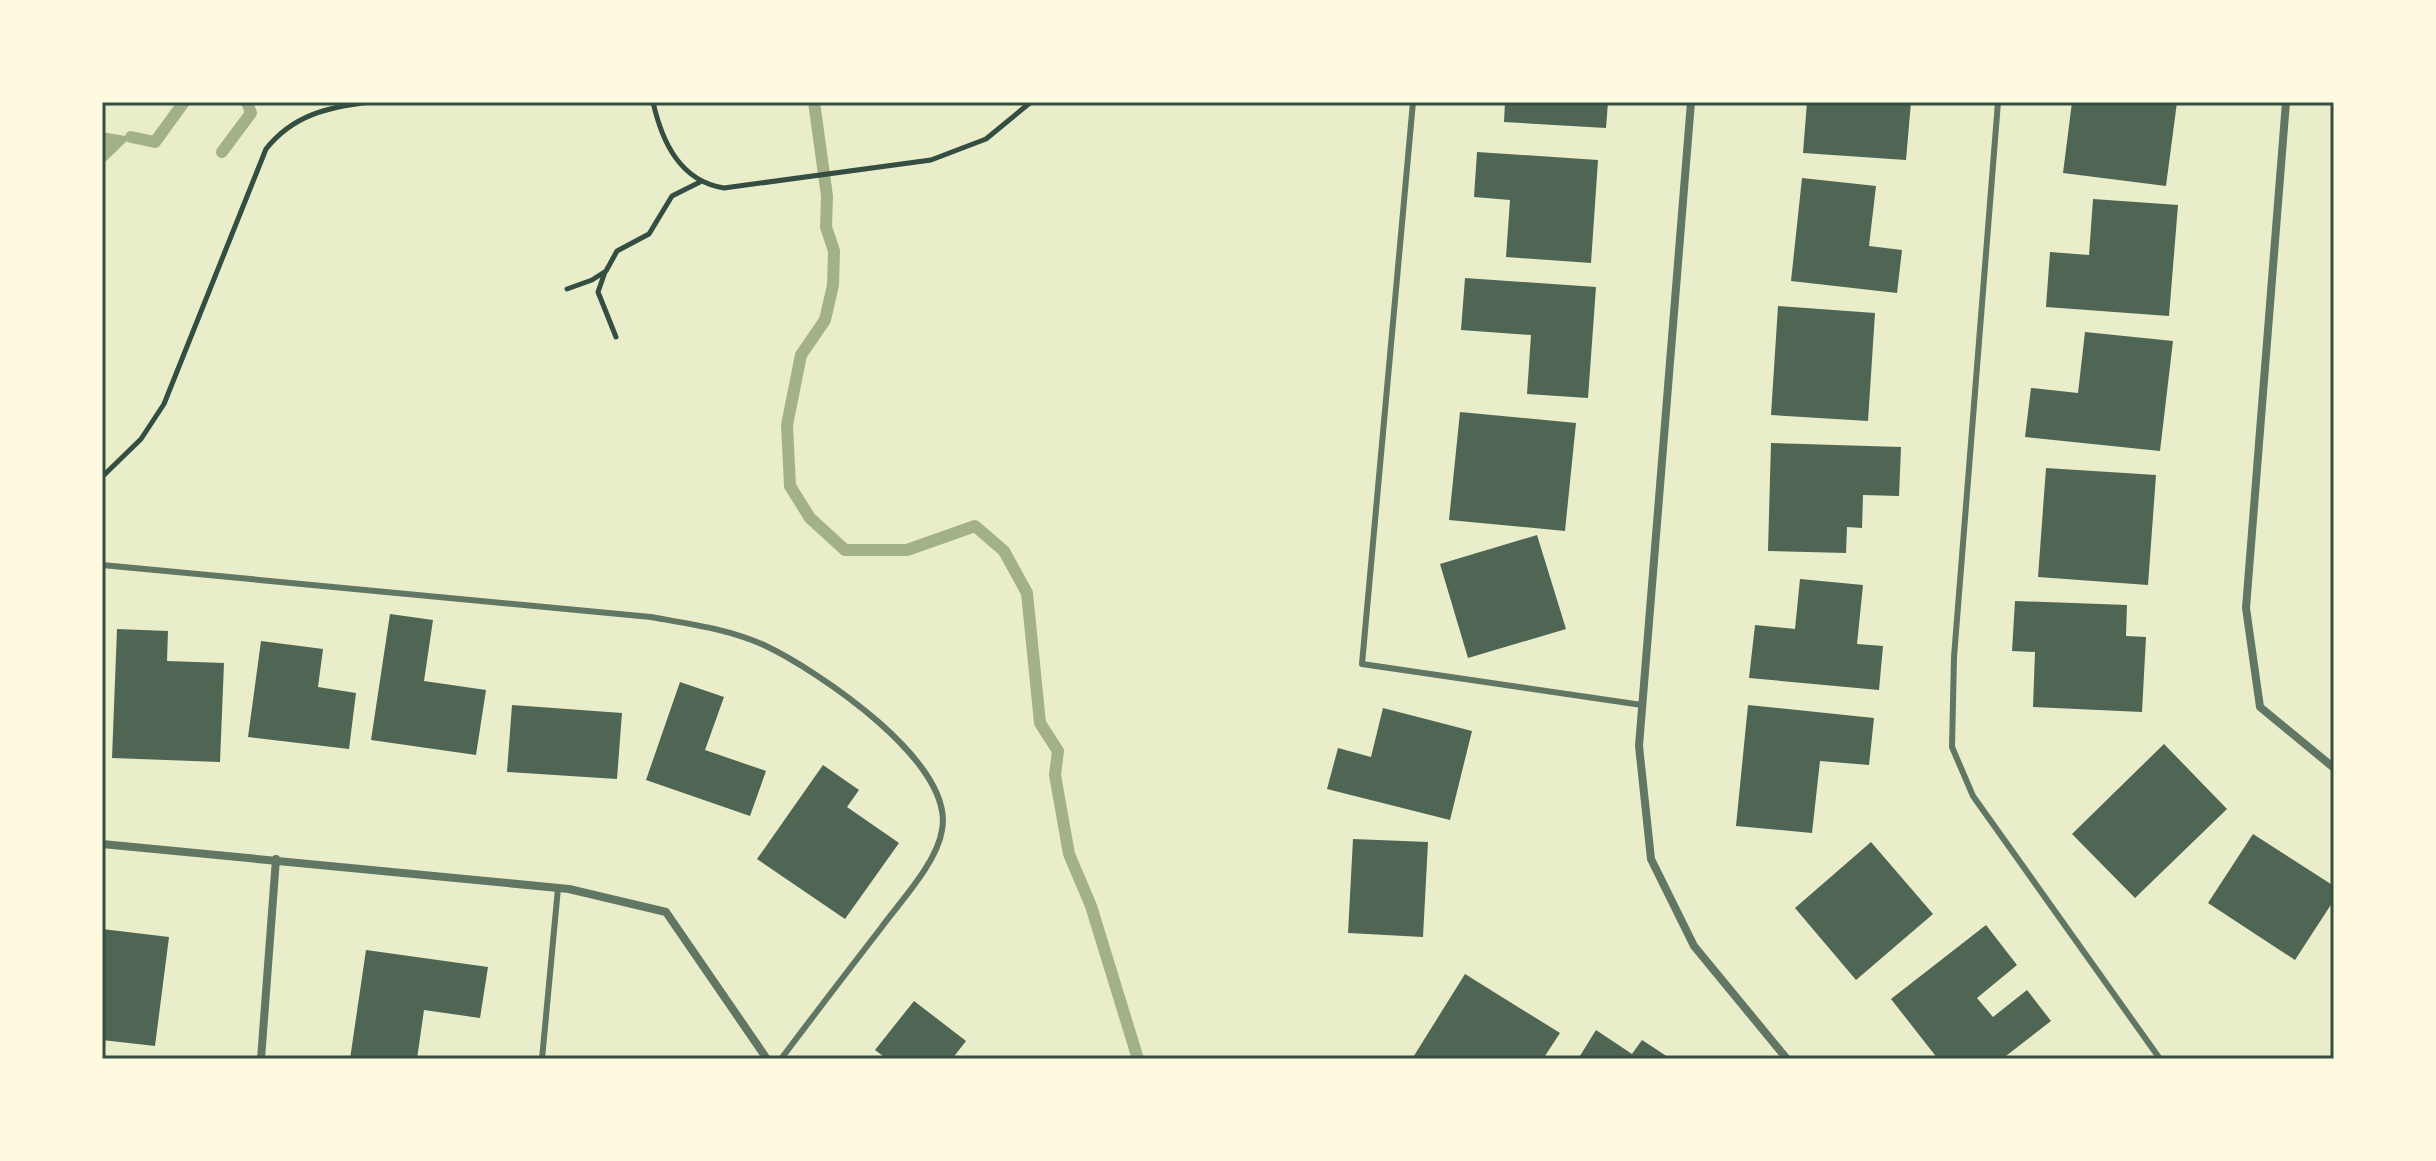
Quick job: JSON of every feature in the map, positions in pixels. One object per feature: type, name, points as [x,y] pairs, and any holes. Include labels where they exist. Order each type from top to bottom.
[{"type":"street","points":[[1691,102],[1639,746],[1651,859],[1694,946],[1787,1059]]},
{"type":"street","points":[[2286,102],[2246,608],[2260,707],[2334,768]]},
{"type":"street","points":[[102,844],[558,888],[666,912],[767,1059]]},
{"type":"street","points":[[261,1059],[276,859]]},
{"type":"lane","points":[[1413,102],[1362,664],[1642,705]]},
{"type":"lane","points":[[1998,102],[1954,657],[1952,747],[1973,796],[2160,1059]]},
{"type":"lane","points":[[102,565],[636,615],[700,625],[764,645],[806,669],[876,719],[898,737],[929,779],[940,806],[943,829],[918,879],[781,1059]]},
{"type":"lane","points":[[542,1059],[558,888]]},
{"type":"path","points":[[102,477],[141,439],[164,404],[266,149],[284,130],[307,115],[370,102]]},
{"type":"path","points":[[653,102],[674,158],[700,181],[724,188],[758,186],[931,160],[963,151],[1004,127],[1031,102]]},
{"type":"path","points":[[616,337],[598,292],[606,271],[617,251],[649,234],[672,196],[700,181]]},
{"type":"path","points":[[567,289],[606,271]]},
{"type":"shaded area","points":[[102,132],[131,137],[102,165]]},
{"type":"building","points":[[1505,102],[1608,102],[1606,128],[1504,122]]},
{"type":"building","points":[[1807,102],[1911,102],[1906,160],[1803,153]]},
{"type":"building","points":[[2072,102],[2177,102],[2166,186],[2063,173]]},
{"type":"building","points":[[1477,152],[1598,160],[1591,263],[1506,257],[1510,200],[1474,197]]},
{"type":"building","points":[[1802,178],[1876,186],[1869,246],[1902,250],[1897,293],[1791,281]]},
{"type":"building","points":[[2093,199],[2178,205],[2169,316],[2046,307],[2050,252],[2089,255]]},
{"type":"building","points":[[1465,278],[1596,287],[1588,398],[1527,394],[1531,335],[1461,330]]},
{"type":"building","points":[[1778,306],[1875,313],[1868,421],[1771,415]]},
{"type":"building","points":[[2085,332],[2173,341],[2160,451],[2025,437],[2031,388],[2078,393]]},
{"type":"building","points":[[1460,412],[1576,423],[1565,531],[1449,520]]},
{"type":"building","points":[[1771,443],[1901,447],[1899,496],[1863,495],[1862,528],[1847,527],[1846,553],[1768,551]]},
{"type":"building","points":[[2046,468],[2156,475],[2148,585],[2038,577]]},
{"type":"building","points":[[1537,535],[1566,629],[1468,658],[1440,564]]},
{"type":"building","points":[[1800,579],[1863,585],[1857,644],[1883,646],[1879,690],[1749,678],[1755,625],[1795,629]]},
{"type":"building","points":[[2015,601],[2127,605],[2126,636],[2146,637],[2142,712],[2033,707],[2035,652],[2012,651]]},
{"type":"building","points":[[390,614],[433,620],[424,681],[486,690],[476,755],[371,740]]},
{"type":"building","points":[[117,629],[168,631],[167,661],[224,663],[220,762],[112,758]]},
{"type":"building","points":[[261,641],[323,649],[318,687],[356,693],[349,749],[248,737]]},
{"type":"building","points":[[680,682],[724,697],[705,750],[766,771],[750,816],[646,780]]},
{"type":"building","points":[[512,705],[622,713],[617,779],[507,772]]},
{"type":"building","points":[[1748,705],[1874,718],[1869,765],[1820,761],[1812,833],[1736,826]]},
{"type":"building","points":[[1383,708],[1472,731],[1450,820],[1327,789],[1338,748],[1371,757]]},
{"type":"building","points":[[2164,744],[2227,809],[2135,898],[2072,834]]},
{"type":"building","points":[[823,765],[859,790],[847,807],[899,843],[845,919],[757,859]]},
{"type":"building","points":[[2253,834],[2334,886],[2334,900],[2295,960],[2208,903]]},
{"type":"building","points":[[1353,839],[1428,842],[1423,937],[1348,933]]},
{"type":"building","points":[[1871,842],[1933,914],[1856,980],[1795,908]]},
{"type":"building","points":[[1986,925],[2017,965],[1977,998],[1993,1017],[2027,990],[2051,1021],[2002,1059],[1938,1059],[1891,999]]},
{"type":"building","points":[[102,929],[169,937],[155,1046],[102,1040]]},
{"type":"building","points":[[366,950],[488,967],[480,1018],[424,1010],[417,1059],[350,1059]]},
{"type":"building","points":[[1465,974],[1560,1033],[1543,1059],[1412,1059]]},
{"type":"building","points":[[914,1001],[966,1041],[952,1059],[887,1059],[875,1050]]},
{"type":"building","points":[[1596,1030],[1632,1054],[1642,1040],[1671,1059],[1578,1059]]},
{"type":"waterway","points":[[131,137],[155,142],[184,102]]},
{"type":"waterway","points":[[222,152],[251,113],[247,102]]},
{"type":"waterway","points":[[814,102],[827,196],[826,227],[834,251],[833,285],[825,320],[801,355],[787,425],[790,486],[810,518],[845,550],[907,550],[975,526],[1004,551],[1027,593],[1040,723],[1058,751],[1055,775],[1069,854],[1091,906],[1138,1059]]}]
